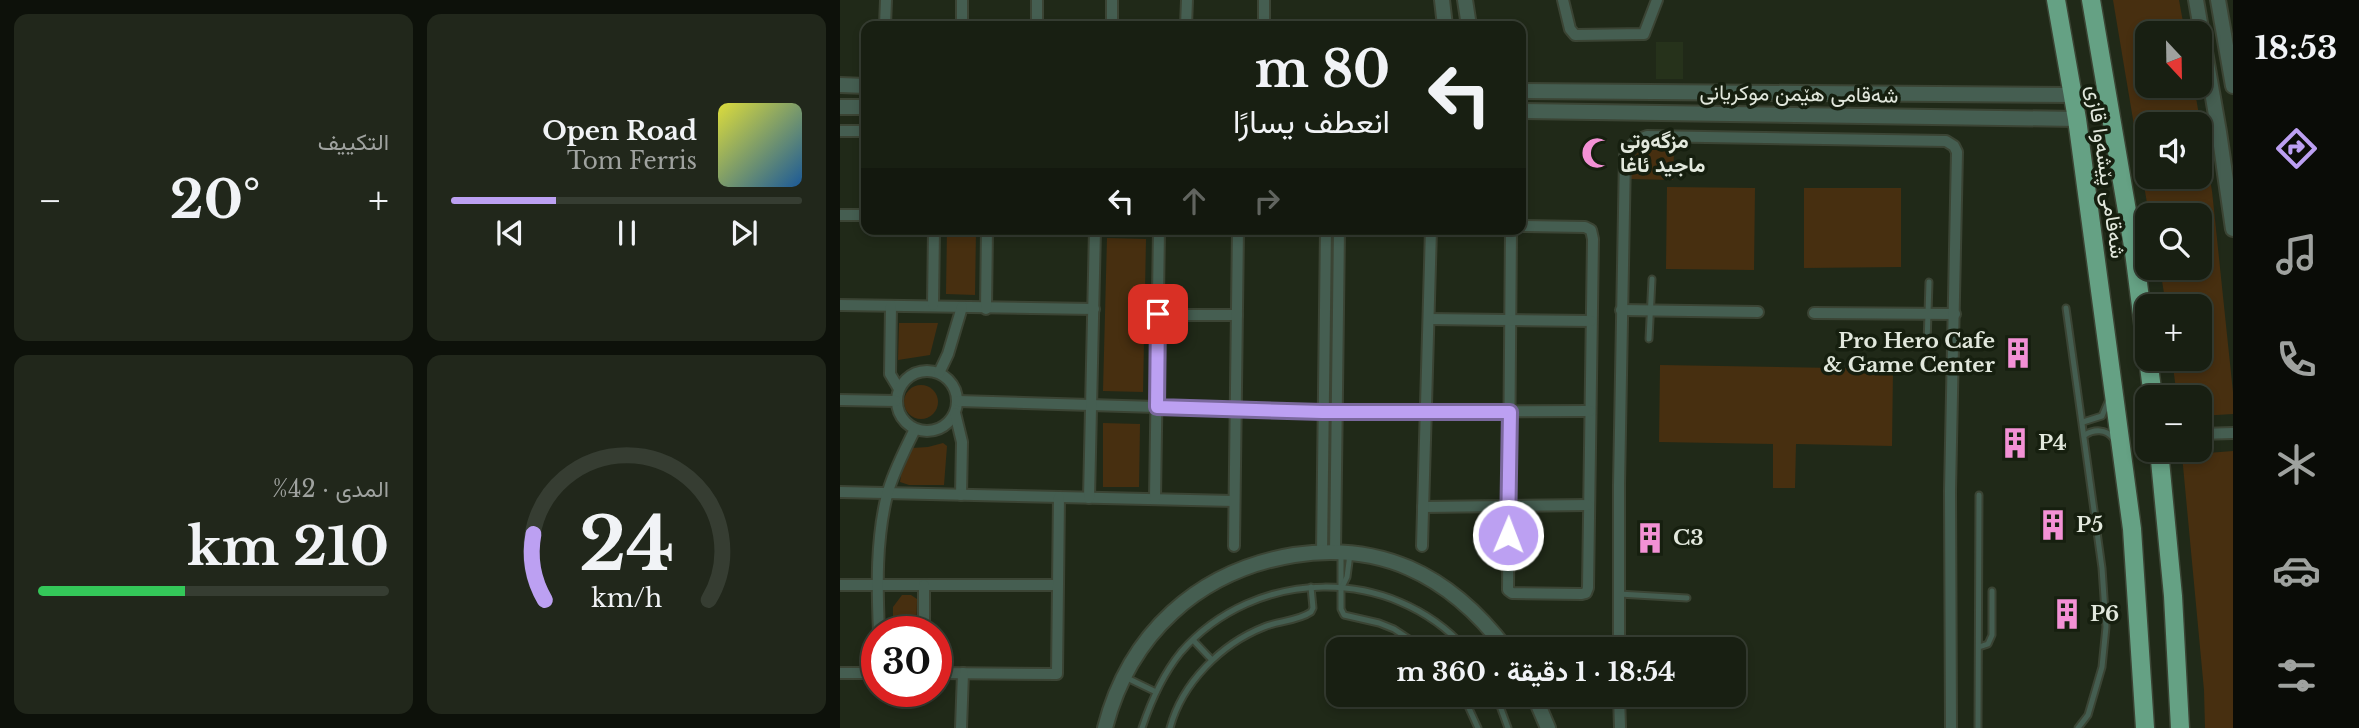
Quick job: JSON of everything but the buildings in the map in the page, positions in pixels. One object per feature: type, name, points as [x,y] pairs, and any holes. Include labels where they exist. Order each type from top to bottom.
[{"type":"highway","name":"شەقامی پێشەوا قازی","points":[[2056,0],[2077,119],[2132,529],[2145,728]]},
{"type":"highway","name":"شەقامی پێشەوا قازی","points":[[2091,0],[2139,294]]},
{"type":"highway","points":[[2160,462],[2173,596],[2180,728]]},
{"type":"street","points":[[886,0],[886,21]]},
{"type":"street","points":[[962,0],[962,21]]},
{"type":"street","points":[[1037,0],[1037,21]]},
{"type":"street","points":[[1112,0],[1112,21]]},
{"type":"street","points":[[1186,21],[1187,0]]},
{"type":"street","points":[[1264,0],[1264,21]]},
{"type":"street","points":[[1442,0],[1445,21]]},
{"type":"street","points":[[1465,0],[1468,21]]},
{"type":"street","points":[[1563,0],[1570,29],[1575,35],[1644,34],[1657,0]]},
{"type":"street","points":[[2196,0],[2230,182],[2233,229]]},
{"type":"street","points":[[2218,0],[2233,80]]},
{"type":"street","points":[[840,85],[861,86]]},
{"type":"street","name":"شەقامی هێمن موکریانی","points":[[1526,91],[2072,95]]},
{"type":"street","points":[[1624,112],[1626,92]]},
{"type":"street","points":[[1953,94],[1954,117]]},
{"type":"street","points":[[840,107],[861,107]]},
{"type":"street","name":"شەقامی هێمن موکریانی","points":[[1526,111],[2077,119]]},
{"type":"street","points":[[1791,139],[1792,115]]},
{"type":"street","points":[[840,131],[861,131]]},
{"type":"street","points":[[1619,637],[1625,156],[1633,143],[1647,136],[1946,141],[1954,146],[1957,152],[1950,491],[1951,728]]},
{"type":"street","points":[[840,215],[861,215]]},
{"type":"street","points":[[1511,235],[1508,590],[1512,593],[1582,594],[1586,593],[1588,588],[1593,239],[1591,230],[1585,227],[1526,226]]},
{"type":"street","points":[[933,305],[934,235]]},
{"type":"street","points":[[986,309],[987,235]]},
{"type":"street","points":[[1089,498],[1095,235]]},
{"type":"street","points":[[1155,499],[1159,235]]},
{"type":"street","points":[[1234,546],[1238,235]]},
{"type":"street","points":[[1326,235],[1322,518],[1337,552]]},
{"type":"street","points":[[1337,552],[1339,235]]},
{"type":"street","points":[[1422,546],[1431,235]]},
{"type":"street","points":[[840,305],[1094,309]]},
{"type":"street","points":[[891,306],[890,374],[901,418],[915,429],[924,431],[943,427],[956,407]]},
{"type":"street","points":[[939,373],[948,354],[962,307]]},
{"type":"street","points":[[1621,310],[1758,312]]},
{"type":"street","points":[[1814,313],[1955,314]]},
{"type":"street","points":[[1158,314],[1237,315]]},
{"type":"street","points":[[1429,319],[1591,321]]},
{"type":"street","points":[[840,400],[897,395],[911,375],[920,371],[939,373],[953,384],[962,442],[961,495]]},
{"type":"street","points":[[956,407],[1092,404],[1322,412],[1590,411]]},
{"type":"street","points":[[878,616],[880,540],[888,494],[915,429]]},
{"type":"street","points":[[2212,434],[2233,433]]},
{"type":"street","points":[[840,492],[1234,501]]},
{"type":"street","points":[[952,673],[1057,674],[1059,497]]},
{"type":"street","points":[[1423,507],[1588,505]]},
{"type":"street","points":[[1322,518],[1336,519]]},
{"type":"street","points":[[1105,728],[1124,676],[1141,648],[1163,621],[1203,588],[1231,573],[1261,562],[1337,552],[1394,562],[1436,582],[1474,614],[1495,637]]},
{"type":"street","points":[[840,585],[1058,585]]},
{"type":"street","points":[[924,585],[924,616]]},
{"type":"street","points":[[840,673],[861,673]]},
{"type":"street","points":[[961,728],[963,673]]},
{"type":"street","points":[[1535,707],[1539,728]]},
{"type":"street","points":[[1538,707],[1548,728]]},
{"type":"street","points":[[1619,707],[1620,728]]},
{"type":"lane","points":[[1649,339],[1652,279]]},
{"type":"lane","points":[[1927,344],[1929,282]]},
{"type":"lane","points":[[2066,308],[2102,568],[2106,627],[2102,667],[2088,715],[2078,728]]},
{"type":"lane","points":[[2083,422],[2102,416],[2110,396],[2112,379]]},
{"type":"lane","points":[[2085,435],[2092,431],[2109,433],[2122,455]]},
{"type":"lane","points":[[1978,728],[1979,495]]},
{"type":"lane","points":[[1337,552],[1347,578],[1342,587],[1341,609],[1344,615],[1386,626],[1404,637]]},
{"type":"lane","points":[[1170,728],[1175,711],[1189,687],[1212,660],[1233,644],[1262,628],[1309,614],[1313,608],[1311,586]]},
{"type":"lane","points":[[1142,728],[1156,692],[1180,654],[1193,640],[1216,621],[1269,594],[1311,586],[1373,592],[1406,604],[1437,622],[1454,637]]},
{"type":"lane","points":[[1979,647],[1988,644],[1992,635],[1992,591]]},
{"type":"lane","points":[[1619,594],[1687,598]]},
{"type":"lane","points":[[1193,640],[1212,660]]},
{"type":"lane","points":[[1124,676],[1156,692]]},
{"type":"lane","points":[[1468,707],[1478,728]]},
{"type":"lane","points":[[1501,707],[1508,728]]},
{"type":"shaded area","points":[[2113,0],[2179,0],[2183,21],[2135,21],[2135,98],[2196,98],[2198,112],[2135,112],[2135,131]]},
{"type":"shaded area","points":[[1656,42],[1683,42],[1683,79],[1656,79]]},
{"type":"shaded area","points":[[1674,149],[1673,180],[1629,179],[1631,159],[1641,150]]},
{"type":"shaded area","points":[[1667,187],[1755,188],[1754,270],[1666,269]]},
{"type":"shaded area","points":[[1804,188],[1901,188],[1901,267],[1804,268]]},
{"type":"shaded area","points":[[2145,189],[2212,189],[2233,414],[2212,415],[2212,385],[2175,385],[2174,371],[2212,371],[2212,294],[2164,294],[2162,280],[2212,280],[2212,203],[2147,203]]},
{"type":"shaded area","points":[[947,235],[976,235],[975,295],[946,294]]},
{"type":"shaded area","points":[[1107,238],[1146,239],[1143,392],[1103,391]]},
{"type":"shaded area","points":[[899,323],[938,323],[930,355],[898,360]]},
{"type":"shaded area","points":[[1660,365],[1893,369],[1892,446],[1796,444],[1795,488],[1773,488],[1773,444],[1659,442]]},
{"type":"shaded area","points":[[921,385],[933,390],[938,402],[933,414],[921,419],[909,414],[904,402],[909,390]]},
{"type":"shaded area","points":[[1103,423],[1140,424],[1139,487],[1103,487]]},
{"type":"shaded area","points":[[943,443],[947,446],[944,485],[909,485],[900,482],[912,448]]},
{"type":"shaded area","points":[[2233,451],[2233,728],[2205,728],[2204,690],[2183,462],[2212,462],[2212,453]]},
{"type":"shaded area","points":[[902,595],[911,595],[917,599],[916,616],[893,616],[893,607]]},
{"type":"place","name":"مزگەوتی ماجید ئاغا","points":[[1597,153]]},
{"type":"place","name":"Pro Hero Cafe & Game Center","points":[[2018,353]]},
{"type":"place","name":"P4","points":[[2015,443]]},
{"type":"place","name":"P5","points":[[2053,525]]},
{"type":"place","name":"C3","points":[[1650,538]]},
{"type":"place","name":"P6","points":[[2067,614]]},
{"type":"route","points":[[1158,314],[1157,407],[1322,412],[1510,412],[1508,535]]}]
